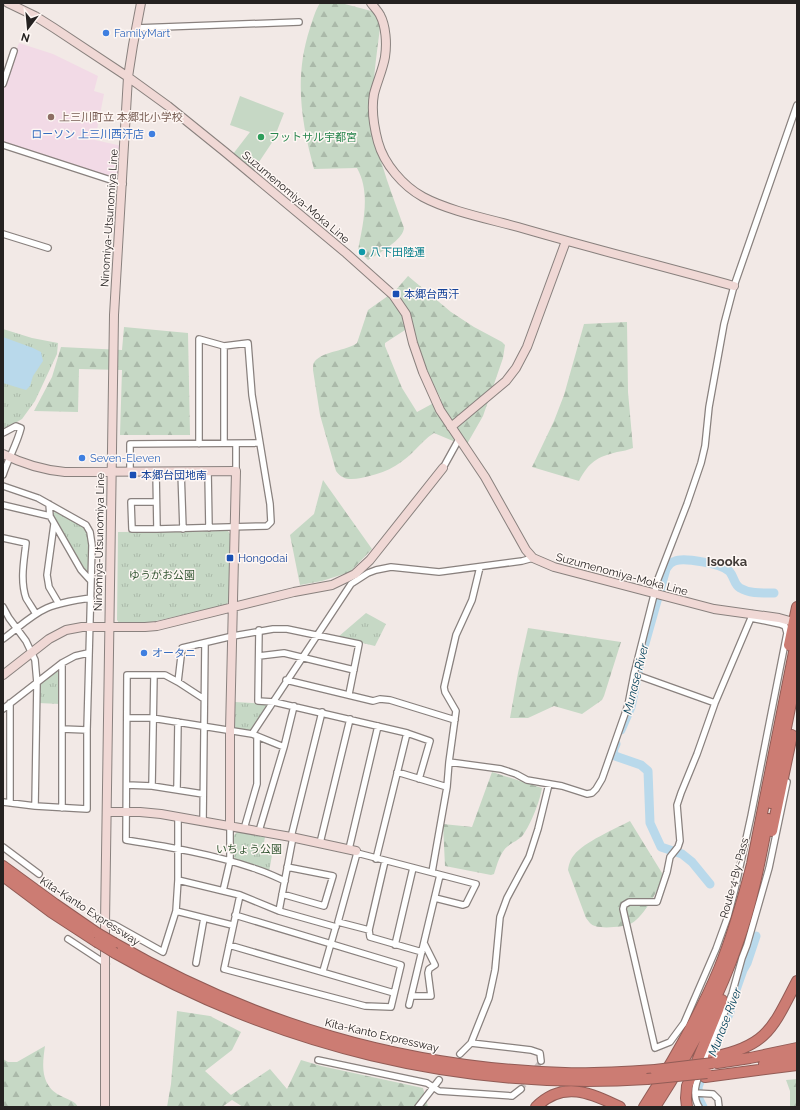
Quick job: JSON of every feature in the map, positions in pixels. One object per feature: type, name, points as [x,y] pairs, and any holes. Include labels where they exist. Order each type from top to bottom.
[{"type":"highway","points":[[727,948],[796,623],[797,607]]},
{"type":"highway","name":"Route 4 By-Pass","points":[[644,1107],[676,1055],[703,992],[719,969],[727,948],[752,864],[797,637]]},
{"type":"highway","name":"Route 4 By-Pass","points":[[656,1107],[701,1030],[728,969],[742,928],[762,852],[797,673]]},
{"type":"highway","points":[[742,928],[752,908],[766,862],[797,707]]},
{"type":"highway","name":"Kita-Kanto Expressway","points":[[3,866],[97,937]]},
{"type":"highway","name":"Kita-Kanto Expressway","points":[[3,876],[51,912],[97,937],[161,978],[228,1009],[277,1028],[349,1050],[453,1072],[508,1078],[572,1081],[645,1080],[706,1075],[797,1057]]},
{"type":"highway","name":"Kita-Kanto Expressway","points":[[114,948],[231,1002],[301,1027],[392,1052],[457,1064],[533,1071],[593,1073],[618,1069],[656,1068],[713,1060]]},
{"type":"highway","points":[[687,1107],[687,1086],[722,999],[728,969]]},
{"type":"highway","points":[[713,1060],[738,1051],[764,1036],[780,1015],[797,980]]},
{"type":"highway","points":[[713,1060],[750,1058],[797,1048]]},
{"type":"highway","points":[[706,1075],[797,1065]]},
{"type":"highway","points":[[536,1107],[544,1100],[555,1094],[574,1091],[595,1095],[620,1107]]},
{"type":"highway","points":[[547,1107],[564,1098],[578,1096],[593,1100],[609,1107]]},
{"type":"main road","name":"Ninomiya-Utsunomiya Line","points":[[105,1107],[105,923],[114,315],[123,184],[128,77],[141,3]]},
{"type":"main road","points":[[371,3],[380,15],[385,32],[386,43],[385,57],[374,95],[373,112],[375,130],[380,148],[388,164],[409,188],[423,197],[445,206],[566,241],[734,286]]},
{"type":"main road","name":"Suzumenomiya-Moka Line","points":[[13,4],[54,28],[128,77],[168,106],[346,253],[393,295],[406,314],[413,343],[423,372],[440,410],[486,476],[526,550],[533,558],[554,567],[714,609],[752,616],[779,618],[796,623]]},
{"type":"main road","points":[[451,427],[506,381],[516,368],[527,347],[566,241]]},
{"type":"main road","points":[[6,456],[22,463],[56,472],[236,471],[230,730],[230,826]]},
{"type":"main road","points":[[3,675],[49,639],[73,628],[157,626],[294,592],[332,585],[355,574],[366,563],[443,468]]},
{"type":"main road","points":[[107,812],[147,813],[178,817],[292,837],[354,851]]},
{"type":"street","points":[[136,28],[299,22]]},
{"type":"street","points":[[3,84],[14,51]]},
{"type":"street","points":[[449,762],[500,769],[516,774],[526,780],[562,786],[587,794],[592,793],[596,789],[602,779],[628,704],[658,579],[701,463],[705,446],[709,407],[724,324],[734,286],[797,105]]},
{"type":"street","points":[[3,145],[123,184]]},
{"type":"street","points":[[3,234],[48,248]]},
{"type":"street","points":[[156,502],[131,502],[132,529],[235,528],[267,526],[271,522],[270,504],[252,394],[248,343],[224,346],[199,339],[199,444]]},
{"type":"street","points":[[224,346],[224,443]]},
{"type":"street","points":[[3,434],[16,426],[21,428],[18,441],[6,456],[3,475]]},
{"type":"street","points":[[443,468],[460,439]]},
{"type":"street","points":[[130,472],[130,444],[260,443]]},
{"type":"street","points":[[236,444],[236,471]]},
{"type":"street","points":[[181,471],[183,529]]},
{"type":"street","points":[[208,471],[208,528]]},
{"type":"street","points":[[156,472],[157,529]]},
{"type":"street","points":[[3,486],[38,498],[86,525],[90,532],[92,545],[88,653],[87,810],[3,802]]},
{"type":"street","points":[[49,504],[50,516],[54,524],[81,570],[91,581]]},
{"type":"street","points":[[3,505],[50,516]]},
{"type":"street","points":[[54,524],[47,575],[50,587],[59,604]]},
{"type":"street","points":[[3,538],[26,543],[23,586],[27,599],[36,614]]},
{"type":"street","points":[[244,829],[256,784],[255,735],[286,680],[318,635],[351,584],[376,570],[396,567],[439,572],[522,561],[533,558]]},
{"type":"street","points":[[366,563],[376,570]]},
{"type":"street","points":[[432,872],[446,787],[456,711],[444,688],[456,634],[472,600],[480,567]]},
{"type":"street","points":[[3,639],[36,614],[47,608],[70,601],[90,598]]},
{"type":"street","points":[[3,607],[8,618],[26,641],[35,660],[37,683],[35,806]]},
{"type":"street","points":[[752,616],[785,626],[787,632],[735,889],[703,992],[684,1023],[670,1042],[655,1048],[623,909],[624,905],[629,902],[657,902],[667,872],[670,857],[678,846],[680,840],[677,805],[715,703],[752,616]]},
{"type":"street","points":[[178,682],[182,648],[259,630],[287,629],[359,644],[349,694]]},
{"type":"street","points":[[259,630],[258,701],[274,702],[322,712],[407,733],[430,741],[419,779]]},
{"type":"street","points":[[203,822],[203,726],[206,643]]},
{"type":"street","points":[[3,709],[62,663],[75,656],[88,653]]},
{"type":"street","points":[[259,656],[284,653],[354,670]]},
{"type":"street","points":[[62,663],[62,808]]},
{"type":"street","points":[[634,674],[715,703]]},
{"type":"street","points":[[204,699],[165,675],[127,675],[126,840],[178,848],[230,861],[254,868],[285,881]]},
{"type":"street","points":[[152,786],[152,718],[154,675]]},
{"type":"street","points":[[286,680],[373,700],[390,700],[455,720]]},
{"type":"street","points":[[10,703],[10,803]]},
{"type":"street","points":[[259,831],[284,747],[294,706]]},
{"type":"street","points":[[279,911],[292,837],[322,712]]},
{"type":"street","points":[[127,718],[152,718],[230,730],[255,735],[284,747]]},
{"type":"street","points":[[320,843],[350,719]]},
{"type":"street","points":[[177,789],[178,722]]},
{"type":"street","points":[[323,971],[337,925],[354,851],[378,726]]},
{"type":"street","points":[[62,729],[87,730]]},
{"type":"street","points":[[376,859],[407,733]]},
{"type":"street","points":[[397,772],[446,787]]},
{"type":"street","points":[[699,1107],[697,1105],[695,1093],[696,1083],[732,994],[769,868],[787,782]]},
{"type":"street","points":[[460,1054],[471,1043],[488,998],[495,970],[500,917],[507,898],[529,857],[538,829],[549,784]]},
{"type":"street","points":[[127,785],[152,786],[203,794]]},
{"type":"street","points":[[105,923],[113,924],[163,952],[176,910],[178,880],[178,817]]},
{"type":"street","points":[[223,891],[230,861],[230,826]]},
{"type":"street","points":[[3,847],[39,874]]},
{"type":"street","points":[[354,851],[376,859],[476,884],[466,904],[463,905],[435,898]]},
{"type":"street","points":[[385,861],[369,930],[370,937],[422,952]]},
{"type":"street","points":[[282,894],[324,906],[334,876],[287,867]]},
{"type":"street","points":[[395,944],[413,868]]},
{"type":"street","points":[[409,1005],[440,875]]},
{"type":"street","points":[[178,880],[240,895],[279,911],[337,925],[369,930]]},
{"type":"street","points":[[235,915],[401,965],[391,1007],[365,1006],[224,969],[232,925],[240,895]]},
{"type":"street","points":[[176,910],[232,925]]},
{"type":"street","points":[[196,963],[204,918]]},
{"type":"street","points":[[68,939],[106,964]]},
{"type":"street","points":[[411,996],[431,996],[428,973],[429,969],[435,965],[424,943]]},
{"type":"street","points":[[229,944],[323,971],[394,994]]},
{"type":"street","points":[[471,1043],[531,1050],[540,1054],[541,1060]]},
{"type":"street","points":[[318,1060],[427,1083],[439,1091],[512,1096],[521,1089]]},
{"type":"street","points":[[418,1107],[439,1080]]},
{"type":"street","points":[[695,1093],[713,1094],[718,1099],[719,1107]]},
{"type":"shaded area","name":"上三川町立 本郷北小学校","points":[[19,43],[53,54],[98,76],[94,91],[104,94],[95,140],[122,146],[120,181],[3,143],[3,87]]},
{"type":"green space","points":[[320,3],[341,3],[379,13],[381,19],[373,87],[374,129],[383,167],[404,228],[403,233],[395,242],[368,260],[358,250],[364,219],[365,198],[364,188],[357,168],[314,169],[309,151],[301,99],[302,64],[310,28],[315,12]]},
{"type":"green space","name":"フットサル宇都宮","points":[[240,96],[284,113],[273,141],[253,171],[233,154],[250,132],[230,125]]},
{"type":"green space","points":[[408,276],[451,312],[474,327],[502,342],[505,345],[503,358],[483,416],[465,446],[434,433],[402,462],[395,466],[383,472],[369,476],[357,479],[347,479],[338,474],[336,471],[320,415],[313,364],[324,355],[347,348],[357,343],[368,310],[395,291]],"holes":[[[405,330],[441,399],[417,412],[402,388],[385,343]]]},
{"type":"green space","points":[[627,322],[628,392],[633,448],[610,454],[594,461],[586,469],[579,481],[532,467],[554,421],[564,395],[584,324]]},
{"type":"green space","points":[[124,327],[188,333],[190,435],[120,435],[122,370],[79,369],[78,412],[34,411],[52,377],[61,347],[122,350]]},
{"type":"green space","points":[[3,329],[32,338],[58,343],[57,354],[35,401],[22,419],[3,430]]},
{"type":"green space","points":[[323,480],[372,549],[350,572],[322,581],[300,585],[290,535],[314,514]]},
{"type":"green space","points":[[56,511],[78,523],[88,532],[90,545],[89,570],[85,571],[52,514]]},
{"type":"green space","name":"ゆうがお公園","points":[[228,531],[231,535],[229,601],[226,605],[147,623],[119,623],[117,620],[118,532]]},
{"type":"green space","points":[[366,613],[386,624],[375,646],[338,637]]},
{"type":"green space","points":[[528,628],[621,642],[602,700],[582,714],[554,706],[528,718],[510,718]]},
{"type":"green space","points":[[56,671],[60,673],[60,704],[38,703],[38,691],[40,684]]},
{"type":"green space","points":[[235,702],[268,704],[269,706],[254,729],[248,731],[236,729],[234,725]]},
{"type":"green space","points":[[492,772],[542,788],[537,806],[529,825],[518,840],[505,849],[499,859],[494,874],[491,875],[445,866],[443,824],[472,827]]},
{"type":"green space","points":[[630,821],[662,873],[659,885],[647,908],[632,923],[614,927],[594,926],[586,918],[568,870],[570,862],[574,855],[585,845]]},
{"type":"green space","name":"いちょう公園","points":[[237,832],[265,837],[262,853],[272,855],[269,872],[236,860],[234,857],[234,835]]},
{"type":"green space","points":[[177,1011],[210,1016],[241,1032],[232,1050],[205,1071],[231,1095],[270,1069],[287,1089],[301,1060],[321,1066],[423,1088],[428,1107],[243,1107],[232,1100],[222,1107],[167,1107],[171,1084]]},
{"type":"green space","points":[[45,1046],[43,1068],[46,1082],[56,1093],[74,1102],[78,1107],[3,1107],[3,1059],[8,1062],[17,1062]]},
{"type":"green space","points":[[797,1079],[797,1107],[790,1107],[790,1091],[786,1080]]},
{"type":"water","points":[[3,337],[41,352],[43,361],[33,376],[30,386],[26,390],[3,383]]},
{"type":"waterway","name":"Munase River","points":[[621,730],[631,707],[642,654],[666,569],[671,563],[686,560],[702,562],[725,568],[732,575],[738,587],[757,593],[774,593]]},
{"type":"waterway","name":"Munase River","points":[[616,744],[613,751],[615,756],[641,765],[648,771],[650,823],[661,847],[682,854],[692,862],[710,884]]},
{"type":"waterway","name":"Munase River","points":[[703,1107],[699,1099],[698,1087],[711,1053],[730,1012],[731,1004],[756,936]]},
{"type":"tunnel","points":[[521,1089],[541,1061]]},
{"type":"place","name":"FamilyMart","points":[[106,33]]},
{"type":"place","name":"上三川町立 本郷北小学校","points":[[51,117]]},
{"type":"place","name":"ローソン 上三川西汗店","points":[[152,134]]},
{"type":"place","name":"フットサル宇都宮","points":[[261,137]]},
{"type":"place","name":"八下田陸運","points":[[362,252]]},
{"type":"place","name":"本郷台西汗","points":[[396,294]]},
{"type":"place","name":"Seven-Eleven","points":[[82,458]]},
{"type":"place","name":"本郷台団地南","points":[[133,475]]},
{"type":"place","name":"Hongodai","points":[[230,558]]},
{"type":"place","name":"オータニ","points":[[144,653]]},
{"type":"district","name":"Isooka","points":[[727,561]]}]
